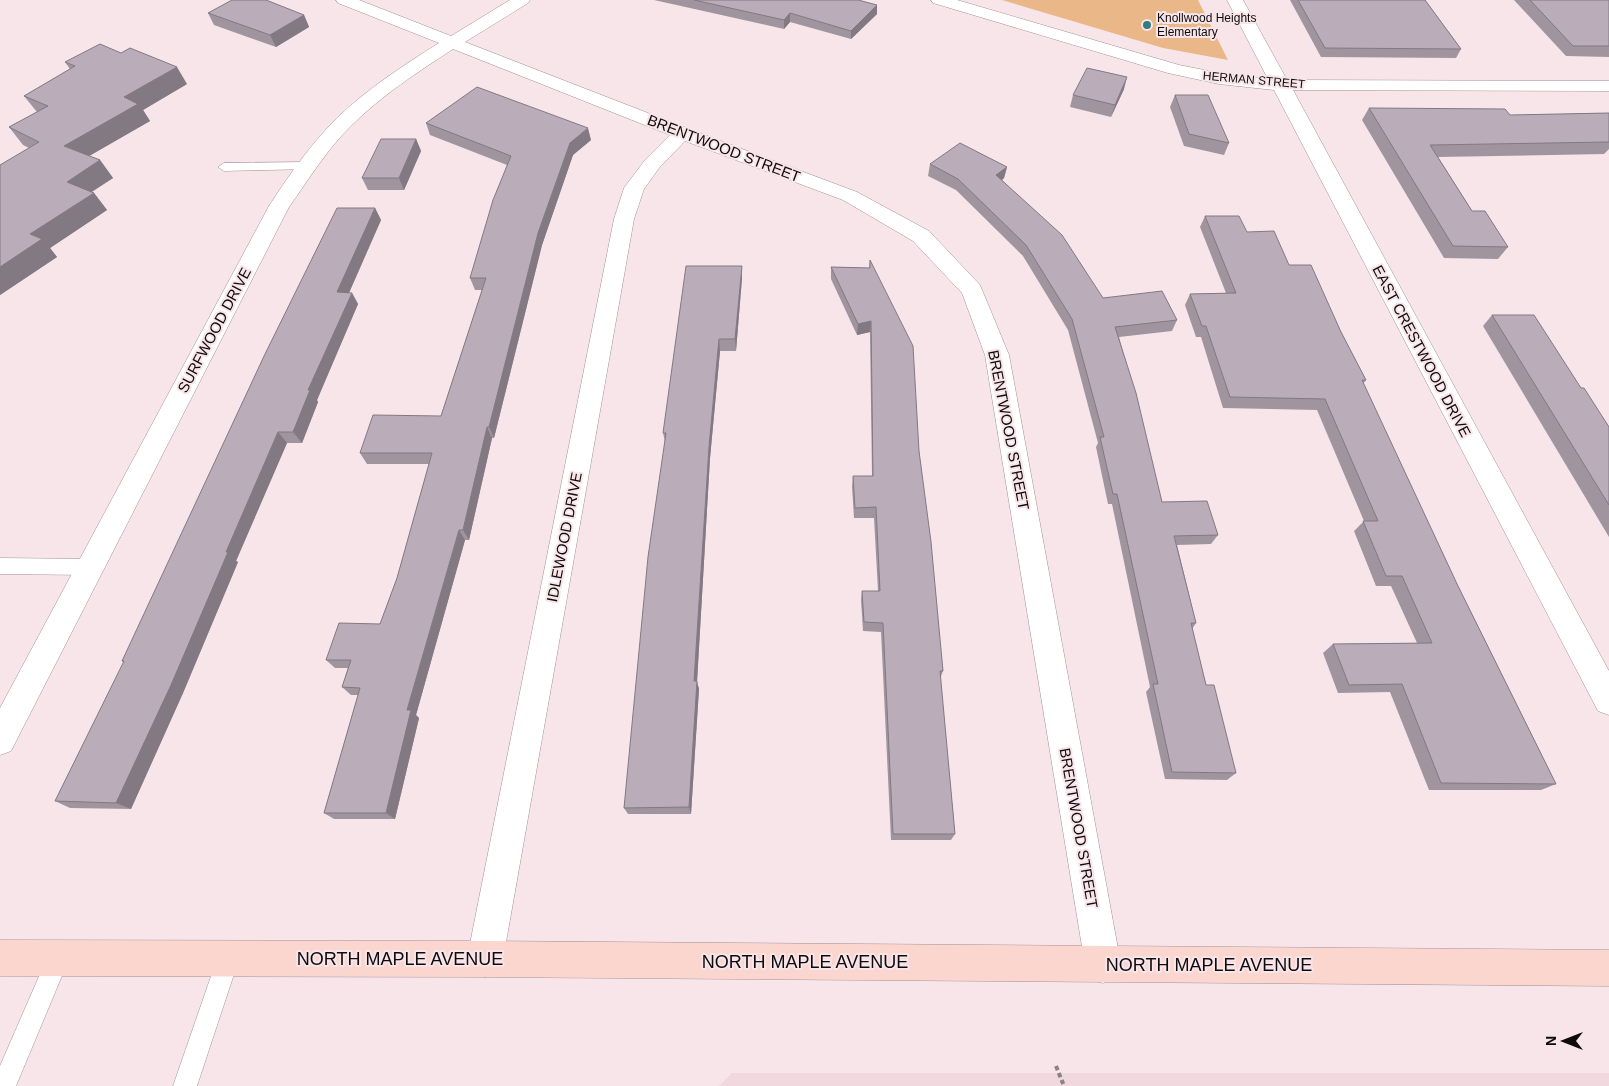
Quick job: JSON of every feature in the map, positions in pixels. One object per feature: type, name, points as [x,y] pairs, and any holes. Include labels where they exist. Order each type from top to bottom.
[{"type":"street","name":"BRENTWOOD STREET","points":[[344,0],[682,133],[850,196],[921,236],[972,290],[997,355],[1103,965]]},
{"type":"street","name":"SURFWOOD DRIVE","points":[[0,740],[279,206],[322,147],[356,112],[452,43],[522,0]]},
{"type":"street","name":"HERMAN STREET","points":[[939,0],[1194,75],[1225,80],[1279,85],[1609,86]]},
{"type":"street","name":"EAST CRESTWOOD DRIVE","points":[[1235,0],[1609,701]]},
{"type":"street","name":"IDLEWOOD DRIVE","points":[[485,959],[624,219],[634,188],[652,164],[682,133]]},
{"type":"street","name":"NORTH MAPLE AVENUE","points":[[0,958],[485,959],[1609,968]]},
{"type":"lane","points":[[224,167],[308,166]]},
{"type":"lane","points":[[0,566],[90,567]]},
{"type":"lane","points":[[4,1086],[58,959]]},
{"type":"lane","points":[[184,1086],[228,959]]},
{"type":"path","points":[[1056,1066],[1064,1086]]},
{"type":"shaded area","name":"Knollwood Heights Elementary","points":[[1002,0],[1198,0],[1228,60],[1163,48]]},
{"type":"shaded area","points":[[732,1073],[1609,1073],[1609,1086],[719,1086]]},
{"type":"building","points":[[232,0],[266,0],[304,15],[270,35],[208,13]]},
{"type":"building","points":[[694,0],[858,0],[877,5],[851,31],[790,13],[784,20]]},
{"type":"building","points":[[1298,0],[1425,0],[1461,49],[1325,48]]},
{"type":"building","points":[[1530,0],[1609,0],[1609,46],[1573,46]]},
{"type":"building","points":[[100,44],[121,53],[130,48],[177,67],[124,97],[138,104],[64,146],[100,160],[67,182],[94,193],[30,234],[42,239],[0,267],[0,165],[39,142],[9,127],[48,106],[24,96],[75,66],[65,62]]},
{"type":"building","points":[[1087,68],[1127,77],[1115,105],[1073,95]]},
{"type":"building","points":[[477,87],[588,128],[570,143],[538,233],[489,427],[487,427],[463,530],[459,530],[407,710],[411,710],[386,813],[324,813],[360,688],[342,687],[351,660],[326,660],[339,623],[380,624],[397,578],[432,453],[360,453],[373,415],[441,416],[486,278],[470,278],[493,200],[511,156],[426,123]]},
{"type":"building","points":[[1175,95],[1208,95],[1229,143],[1189,134]]},
{"type":"building","points":[[1369,108],[1505,109],[1510,115],[1609,113],[1609,142],[1430,145],[1472,211],[1485,211],[1508,247],[1453,246]]},
{"type":"building","points":[[381,139],[416,139],[399,178],[362,178]]},
{"type":"building","points":[[960,143],[1007,167],[996,175],[1062,235],[1103,298],[1162,291],[1177,320],[1115,327],[1136,393],[1162,502],[1207,501],[1218,535],[1174,536],[1196,623],[1191,623],[1206,685],[1214,685],[1236,773],[1172,772],[1153,684],[1158,684],[1117,494],[1113,494],[1100,437],[1104,437],[1072,319],[1026,245],[958,179],[930,164]]},
{"type":"building","points":[[337,208],[375,208],[337,292],[352,293],[308,390],[310,390],[293,432],[278,432],[171,685],[116,803],[55,801],[124,661],[122,661],[265,354]]},
{"type":"building","points":[[1205,216],[1239,216],[1247,232],[1274,231],[1289,265],[1311,265],[1341,332],[1366,380],[1362,380],[1458,586],[1556,784],[1441,783],[1402,684],[1349,685],[1333,644],[1432,643],[1402,576],[1386,576],[1363,521],[1378,521],[1325,399],[1230,397],[1206,326],[1202,326],[1190,294],[1236,293]]},
{"type":"building","points":[[870,260],[913,346],[919,451],[931,542],[943,671],[940,671],[955,834],[893,834],[883,623],[864,622],[862,591],[880,591],[876,507],[855,508],[853,476],[873,476],[871,321],[858,324],[831,267],[870,268]]},
{"type":"building","points":[[686,266],[742,266],[735,339],[719,339],[709,447],[694,681],[697,681],[689,807],[624,808],[648,557],[666,433],[663,433]]},
{"type":"building","points":[[1492,315],[1534,315],[1581,388],[1584,388],[1609,427],[1609,505]]},
{"type":"place","name":"Knollwood Heights Elementary","points":[[1147,25]]}]
